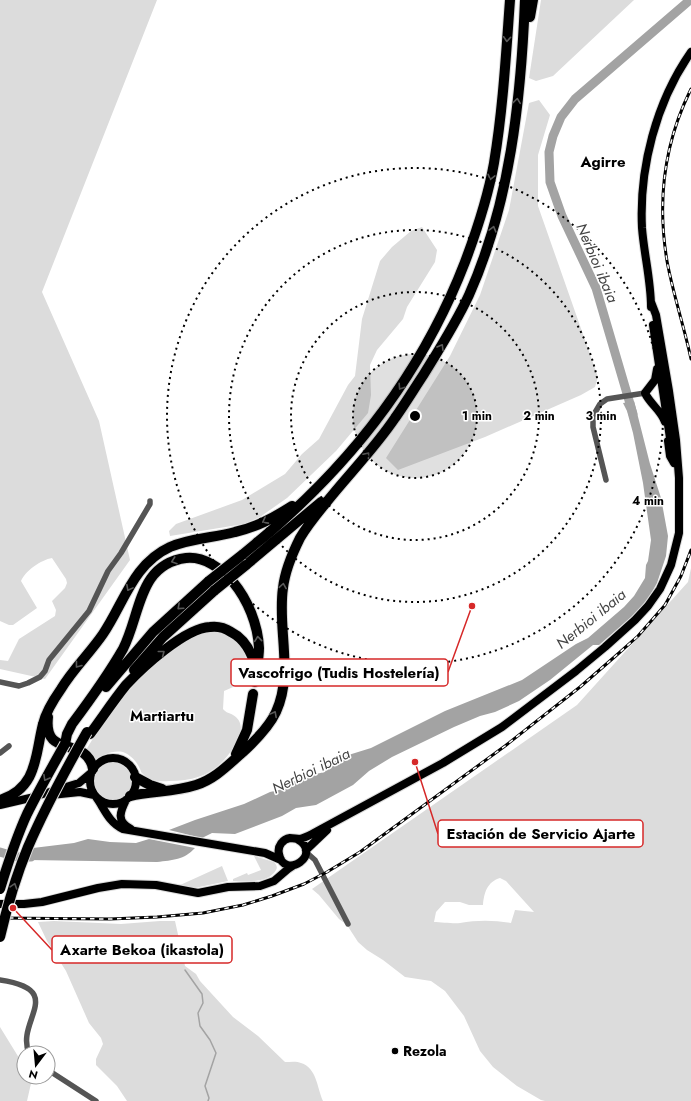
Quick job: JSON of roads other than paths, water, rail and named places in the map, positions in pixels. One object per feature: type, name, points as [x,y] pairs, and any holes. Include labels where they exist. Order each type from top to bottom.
[{"type":"highway","points":[[75,725],[117,672],[153,632],[209,581],[282,522],[347,457],[396,394],[430,338],[456,285],[478,229],[494,164],[505,81],[510,0]]},
{"type":"highway","points":[[523,58],[525,0]]},
{"type":"highway","points":[[128,798],[166,790],[187,788],[219,774],[262,733],[276,712],[284,676],[282,589],[287,567],[304,531],[397,416],[454,325],[470,293],[491,235],[509,168],[523,58],[533,0]]},
{"type":"highway","points":[[0,937],[10,899],[28,847],[68,765],[75,759],[88,733],[123,682],[158,643],[215,590],[290,529],[341,484]]},
{"type":"highway","points":[[0,800],[19,790],[29,778],[36,757],[43,722],[49,709],[62,686],[102,635],[132,581],[148,562],[170,548],[182,543],[235,532],[261,524],[310,494]]},
{"type":"highway","points":[[0,889],[15,843],[27,814],[75,725],[123,648],[148,582],[162,566],[175,560],[190,558],[201,559],[228,575],[235,583],[247,605],[257,632],[259,650],[255,679],[256,668],[246,645],[239,638],[226,629],[216,627],[194,631],[176,642],[141,670],[88,733]]},
{"type":"highway","points":[[233,761],[241,747],[247,730],[253,694]]},
{"type":"highway","points":[[49,709],[48,726],[50,736],[61,745],[77,749],[88,756],[92,770]]},
{"type":"highway","points":[[135,777],[150,785],[166,790]]},
{"type":"main road","points":[[678,485],[653,329],[642,222],[642,208],[650,145],[662,107],[675,77],[691,52]]},
{"type":"main road","points":[[250,851],[266,850],[289,838],[297,839],[312,834],[468,748],[502,727],[576,671],[635,620],[648,606],[666,579],[674,556],[680,522],[676,440],[663,352],[656,315],[651,302]]},
{"type":"main road","points":[[653,329],[652,338],[656,376],[648,391],[648,398],[662,414],[670,456],[674,463]]},
{"type":"main road","points":[[663,352],[662,359],[665,380],[664,392],[668,401],[672,431],[676,440]]},
{"type":"main road","points":[[648,391],[656,387],[664,392]]},
{"type":"main road","points":[[651,401],[657,401],[664,392]]},
{"type":"main road","points":[[0,805],[30,798],[79,783],[100,762],[111,758],[117,759],[127,763],[131,767],[135,777],[135,787],[121,810],[120,818],[126,826],[137,832]]},
{"type":"main road","points":[[92,770],[90,783],[95,796],[116,826],[137,832],[265,853],[288,865],[294,865]]},
{"type":"main road","points":[[30,798],[76,792],[86,792],[110,804],[116,804],[128,798]]},
{"type":"main road","points":[[0,904],[28,904],[111,885],[156,885],[198,893],[228,887],[260,886],[274,881],[294,865],[303,861],[306,851],[321,835],[345,816]]},
{"type":"main road","points":[[297,839],[304,844],[306,851]]},
{"type":"main road","points":[[282,842],[278,851],[284,867],[282,875]]},
{"type":"street","points":[[606,480],[593,416],[600,404],[607,399],[648,391]]},
{"type":"street","points":[[0,682],[19,686],[40,677],[45,671],[49,660],[89,611],[108,571],[122,552],[150,504],[150,501]]},
{"type":"street","points":[[0,753],[9,746]]},
{"type":"street","points":[[306,851],[315,860],[348,924]]},
{"type":"street","points":[[303,861],[313,861],[317,865]]},
{"type":"street","points":[[0,980],[20,984],[28,988],[35,1001],[35,1011],[26,1034],[27,1045]]},
{"type":"street","points":[[56,1075],[96,1101]]},
{"type":"waterway","name":"Nerbioi ibaia","points":[[633,414],[596,288],[562,216],[550,182],[549,152],[553,136],[561,117],[575,99],[690,0]]},
{"type":"waterway","name":"Nerbioi ibaia","points":[[0,852],[17,857],[31,857]]},
{"type":"waterway","points":[[185,970],[202,994],[203,1003],[198,1013],[200,1026],[210,1040],[216,1053],[205,1086],[209,1098],[208,1101]]},
{"type":"railway","points":[[691,89],[674,130],[665,173],[663,194],[664,239],[667,261],[691,359]]},
{"type":"railway","points":[[0,918],[110,919],[203,913],[243,905],[272,896],[304,884],[327,872],[360,852],[505,746],[580,687],[619,653],[638,636],[665,605],[681,576],[691,550]]},
{"type":"place","name":"Vascofrigo (Tudis Hostelería)","points":[[472,606]]},
{"type":"place","name":"Estación de Servicio Ajarte","points":[[415,762]]},
{"type":"place","name":"Axarte Bekoa (ikastola)","points":[[13,908]]},
{"type":"place","name":"Rezola","points":[[395,1051]]},
{"type":"district","name":"Agirre","points":[[603,162]]},
{"type":"district","name":"Martiartu","points":[[162,716]]}]
